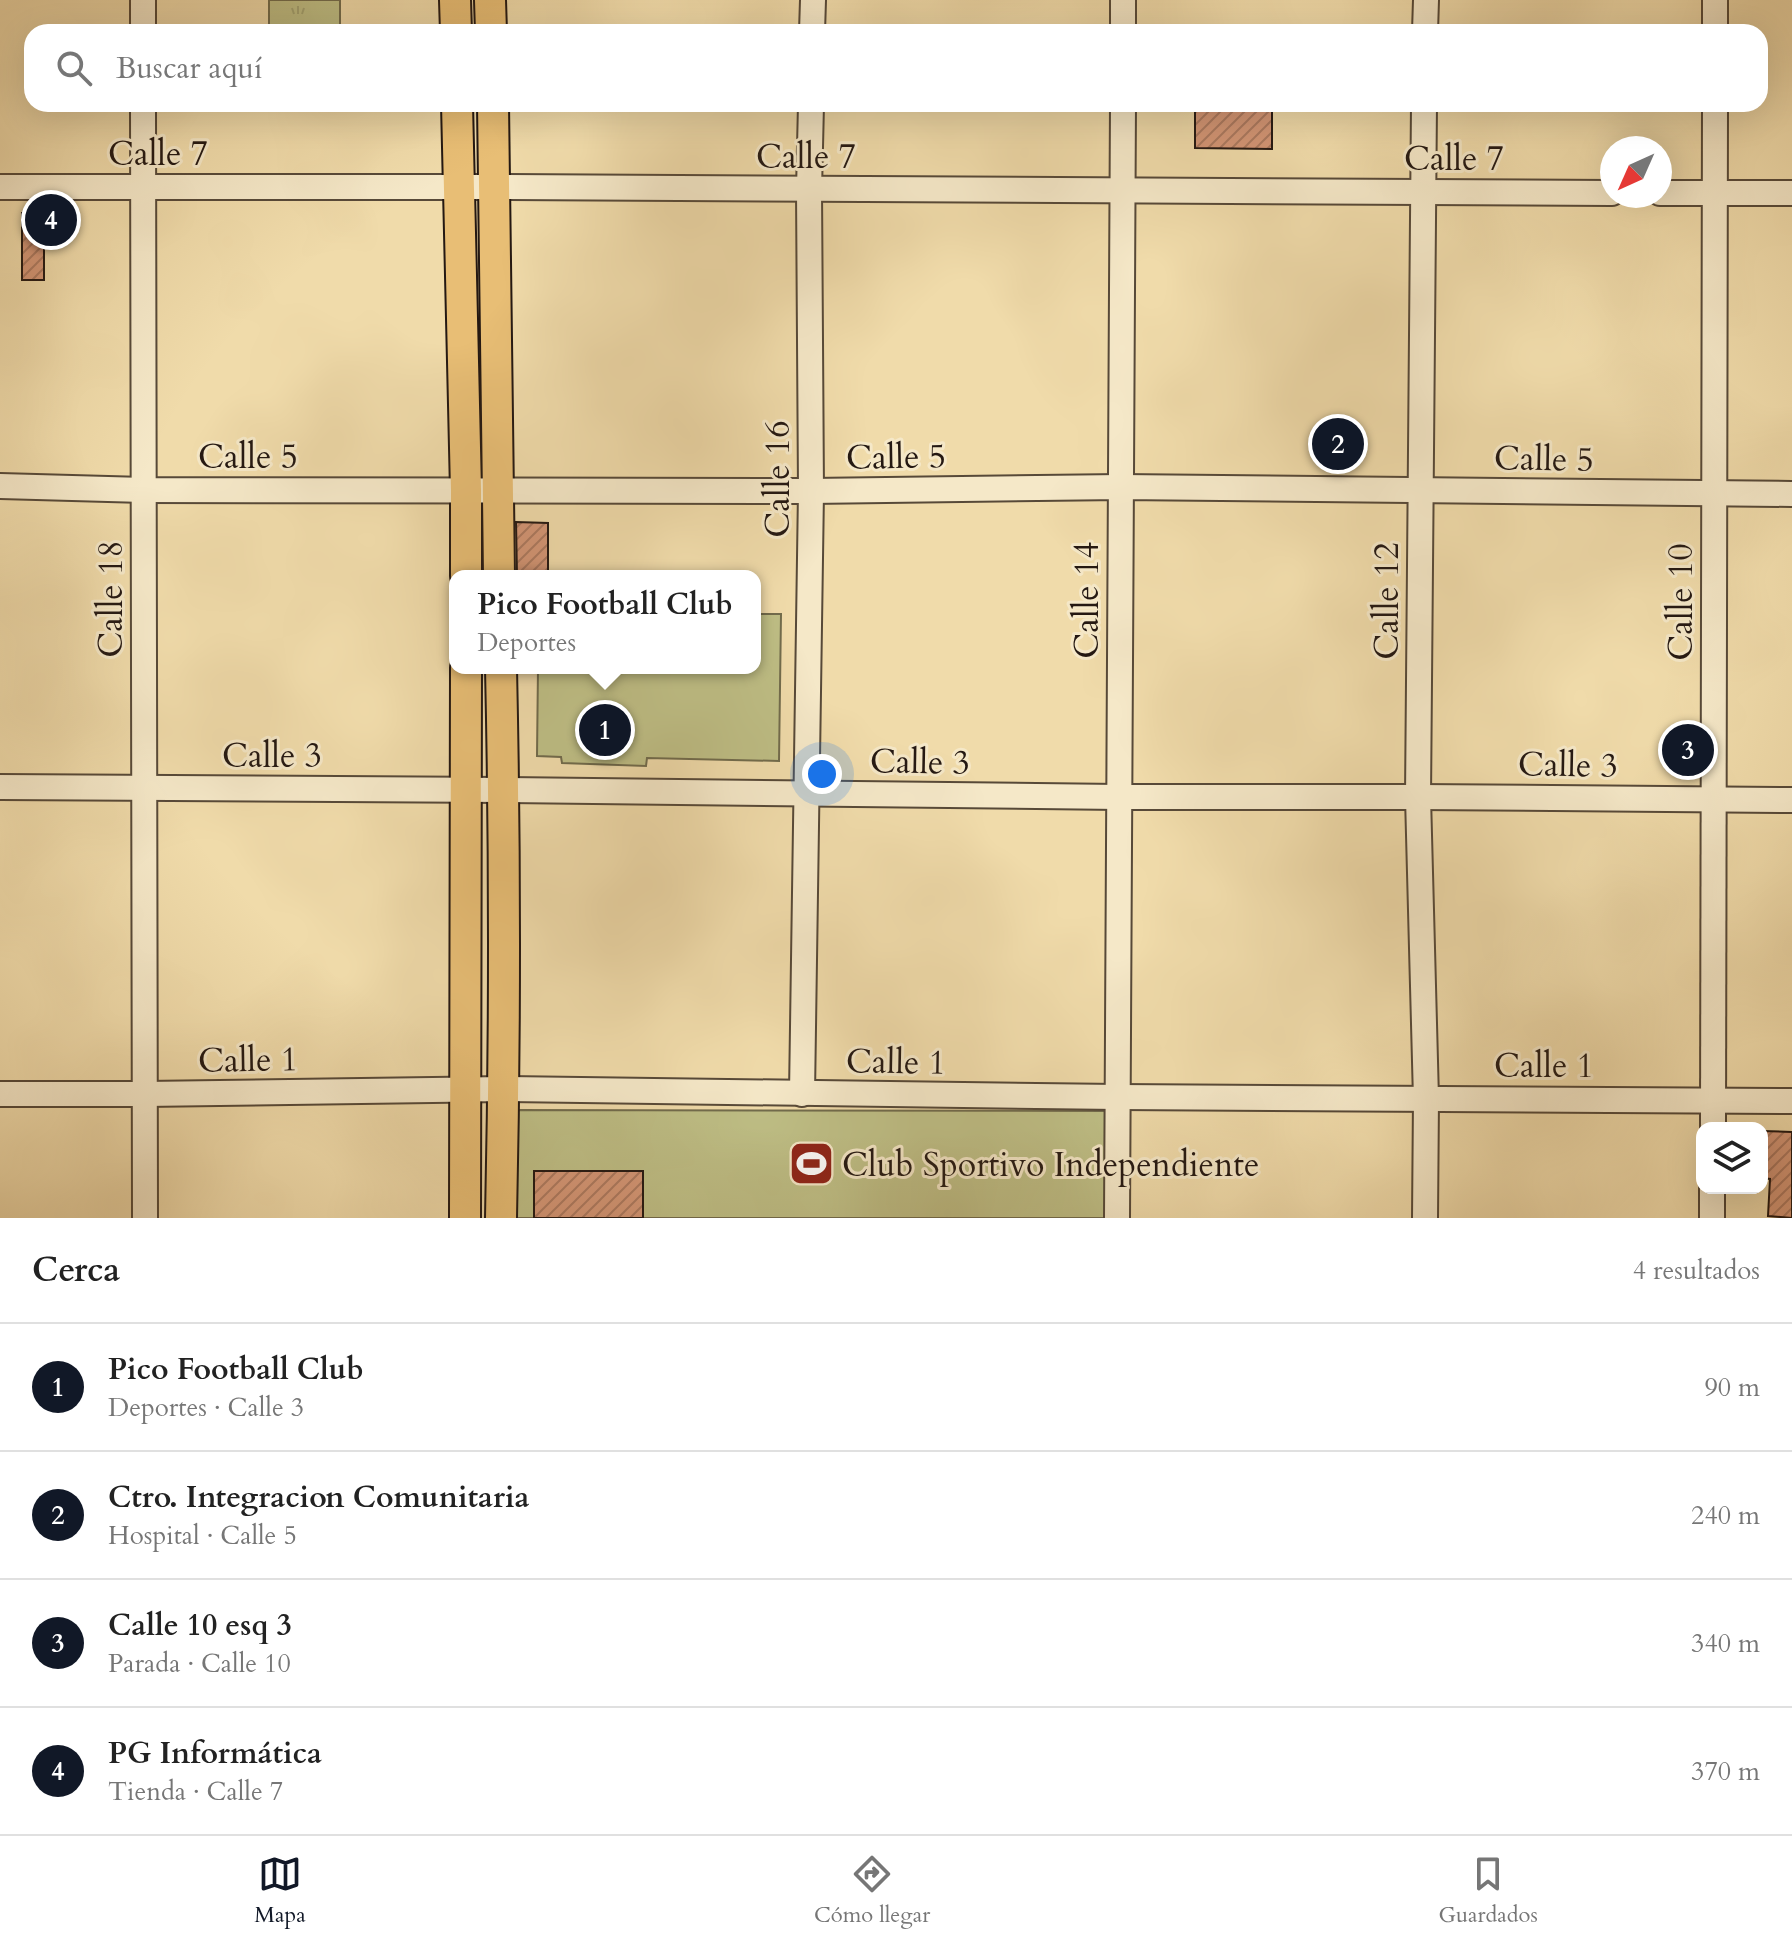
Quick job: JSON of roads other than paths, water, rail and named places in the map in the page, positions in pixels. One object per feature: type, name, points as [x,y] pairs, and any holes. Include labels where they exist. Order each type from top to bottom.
[{"type":"main road","points":[[455,0],[456,24]]},
{"type":"main road","points":[[490,0],[491,24]]},
{"type":"main road","points":[[457,112],[466,570]]},
{"type":"main road","points":[[493,112],[499,570]]},
{"type":"main road","points":[[465,1218],[466,674]]},
{"type":"main road","points":[[501,674],[504,1089],[501,1218]]},
{"type":"street","points":[[143,0],[143,24]]},
{"type":"street","points":[[812,24],[813,0]]},
{"type":"street","points":[[1123,0],[1123,24]]},
{"type":"street","points":[[1425,24],[1426,0]]},
{"type":"street","points":[[1715,0],[1715,24]]},
{"type":"street","name":"Calle 18","points":[[143,112],[145,1218]]},
{"type":"street","name":"Calle 16","points":[[802,1094],[811,491],[811,112]]},
{"type":"street","name":"Calle 14","points":[[1117,1218],[1123,112]]},
{"type":"street","name":"Calle 12","points":[[1424,112],[1418,797],[1426,1099],[1425,1218]]},
{"type":"street","name":"Calle 10","points":[[1713,1122],[1715,112]]},
{"type":"street","name":"Calle 7","points":[[0,187],[1600,193]]},
{"type":"street","points":[[1672,193],[1792,193]]},
{"type":"street","name":"Calle 5","points":[[0,486],[144,490],[811,491],[1121,487],[1792,494]]},
{"type":"street","name":"Calle 3","points":[[0,787],[1792,800]]},
{"type":"street","name":"Calle 1","points":[[0,1094],[504,1089],[1792,1101]]},
{"type":"street","points":[[1712,1194],[1712,1218]]},
{"type":"place","name":"PG Informática","points":[[51,220]]},
{"type":"place","name":"Ctro. Integracion Comunitaria","points":[[1338,444]]},
{"type":"place","name":"Pico Football Club","points":[[605,730]]},
{"type":"place","name":"Calle 10 esq 3","points":[[1688,750]]},
{"type":"place","name":"Club Sportivo Independiente","points":[[811,1164]]}]
